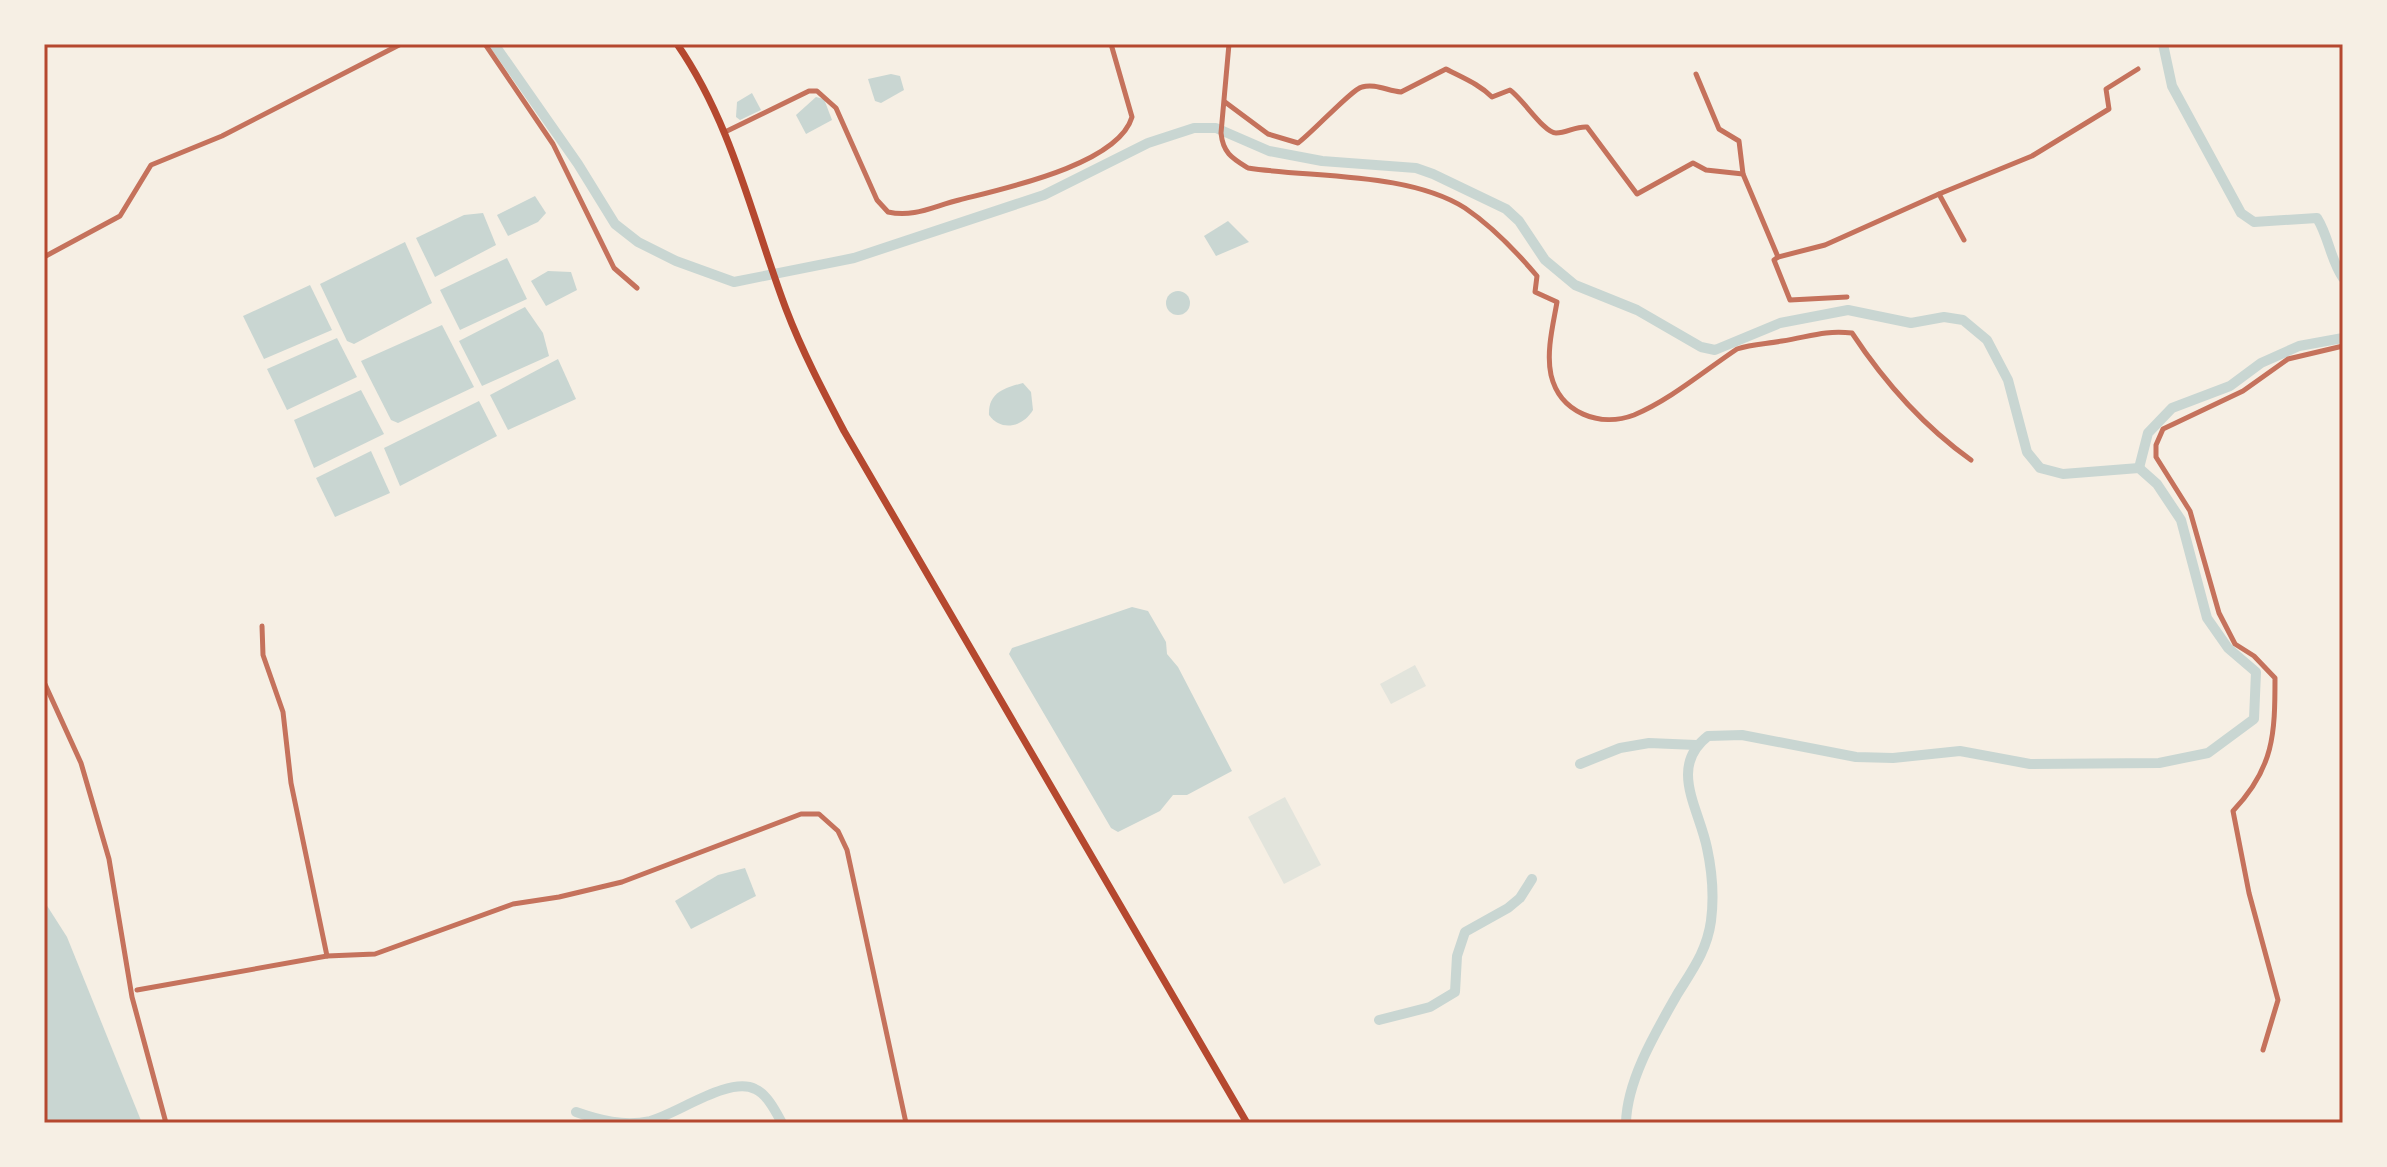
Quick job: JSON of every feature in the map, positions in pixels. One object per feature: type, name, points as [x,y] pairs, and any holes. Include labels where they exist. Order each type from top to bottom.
[{"type":"main road","points":[[677,44],[699,75],[725,132],[809,365],[844,431],[1247,1123]]},
{"type":"street","points":[[44,257],[120,216],[151,165],[247,124],[401,44]]},
{"type":"street","points":[[485,44],[553,144],[614,268],[637,288]]},
{"type":"street","points":[[725,132],[809,91],[817,91],[836,108],[877,200],[888,212],[916,214],[1028,183],[1086,160],[1126,130],[1132,117],[1111,44]]},
{"type":"street","points":[[1229,44],[1221,133],[1223,148],[1248,168],[1410,186],[1463,207],[1506,240],[1537,276],[1535,292],[1557,302],[1550,349],[1551,375],[1561,395],[1579,414],[1604,421],[1634,414],[1737,349],[1752,344],[1784,341],[1823,330],[1852,333],[1905,405],[1941,439],[1971,460]]},
{"type":"street","points":[[1225,102],[1268,134],[1298,143],[1319,128],[1353,91],[1376,86],[1401,92],[1446,69],[1469,83],[1478,84],[1492,97],[1510,90],[1521,98],[1545,129],[1554,133],[1587,127],[1637,194],[1693,163],[1706,170],[1743,174]]},
{"type":"street","points":[[1847,297],[1790,300],[1774,260],[1825,245],[2032,156],[2109,109],[2106,89],[2138,69]]},
{"type":"street","points":[[1696,74],[1719,129],[1739,141],[1743,174],[1778,257]]},
{"type":"street","points":[[1939,194],[1964,240]]},
{"type":"street","points":[[2263,1050],[2278,1000],[2263,952],[2233,811],[2251,792],[2275,739],[2275,678],[2254,656],[2235,644],[2225,623],[2190,511],[2156,457],[2156,445],[2163,429],[2243,391],[2288,359],[2343,346]]},
{"type":"street","points":[[262,626],[263,655],[283,712],[291,783],[327,956]]},
{"type":"street","points":[[44,682],[81,763],[109,859],[132,997],[166,1123]]},
{"type":"street","points":[[137,990],[327,956],[375,954],[513,904],[622,882],[750,835],[772,822],[801,814],[819,814],[838,831],[847,850],[906,1123]]},
{"type":"shaded area","points":[[891,74],[900,76],[904,90],[881,103],[875,101],[868,79]]},
{"type":"shaded area","points":[[752,93],[761,110],[740,120],[736,117],[737,102]]},
{"type":"shaded area","points":[[816,97],[824,99],[832,120],[806,134],[796,115]]},
{"type":"shaded area","points":[[535,196],[546,213],[538,222],[508,236],[497,215]]},
{"type":"shaded area","points":[[483,213],[496,245],[435,277],[416,238],[464,215]]},
{"type":"shaded area","points":[[1228,221],[1249,242],[1216,256],[1204,236]]},
{"type":"shaded area","points":[[405,242],[432,303],[354,344],[347,341],[320,284]]},
{"type":"shaded area","points":[[507,258],[527,299],[460,330],[440,290]]},
{"type":"shaded area","points":[[548,271],[571,272],[577,290],[546,306],[531,281]]},
{"type":"shaded area","points":[[310,285],[332,330],[264,359],[243,316]]},
{"type":"shaded area","points":[[1178,291],[1187,294],[1190,303],[1187,312],[1178,315],[1169,312],[1166,303],[1169,294]]},
{"type":"shaded area","points":[[525,307],[543,333],[549,356],[482,386],[459,341]]},
{"type":"shaded area","points":[[442,325],[474,387],[398,423],[391,420],[361,361]]},
{"type":"shaded area","points":[[337,338],[357,377],[287,410],[267,369]]},
{"type":"shaded area","points":[[558,359],[576,399],[508,430],[490,395]]},
{"type":"shaded area","points":[[1023,383],[1031,392],[1033,410],[1029,416],[1012,425],[994,420],[989,415],[989,408],[994,397]]},
{"type":"shaded area","points":[[361,390],[384,434],[314,468],[294,420]]},
{"type":"shaded area","points":[[479,401],[497,436],[400,486],[384,448]]},
{"type":"shaded area","points":[[371,451],[390,493],[335,517],[316,478]]},
{"type":"shaded area","points":[[1132,607],[1148,611],[1166,642],[1167,654],[1178,667],[1232,771],[1187,795],[1173,795],[1160,811],[1118,832],[1111,828],[1009,654],[1012,648]]},
{"type":"shaded area","points":[[1415,665],[1426,686],[1391,704],[1380,684]]},
{"type":"shaded area","points":[[1285,797],[1321,865],[1284,884],[1248,817]]},
{"type":"shaded area","points":[[745,868],[756,896],[691,929],[675,901],[718,875]]},
{"type":"shaded area","points":[[44,901],[67,937],[142,1123],[44,1123]]},
{"type":"waterway","points":[[494,44],[578,164],[615,224],[638,242],[676,261],[734,282],[854,258],[1044,195],[1148,143],[1194,128],[1216,128],[1269,151],[1322,161],[1416,168],[1433,174],[1506,209],[1519,221],[1545,260],[1575,285],[1637,310],[1701,347],[1715,350],[1780,323],[1848,310],[1911,323],[1944,317],[1963,320],[1987,340],[2008,380],[2027,452],[2040,468],[2063,474],[2139,468],[2157,484],[2181,520],[2207,618],[2228,648],[2256,672],[2254,719],[2208,753],[2159,763],[2030,764],[1960,751],[1893,758],[1856,757],[1742,735],[1708,736],[1696,748],[1688,775],[1710,866],[1712,903],[1709,931],[1699,959],[1644,1055],[1632,1089],[1626,1123]]},
{"type":"waterway","points":[[2163,44],[2172,86],[2241,213],[2254,222],[2317,218],[2343,278]]},
{"type":"waterway","points":[[2139,468],[2148,433],[2172,408],[2230,386],[2261,363],[2299,346],[2343,338]]},
{"type":"waterway","points":[[1580,764],[1620,748],[1649,743],[1696,745]]},
{"type":"waterway","points":[[1379,1020],[1430,1007],[1455,992],[1457,956],[1465,932],[1508,908],[1520,898],[1532,879]]},
{"type":"waterway","points":[[576,1112],[612,1122],[640,1123],[717,1092],[744,1086],[763,1095],[782,1123]]}]
